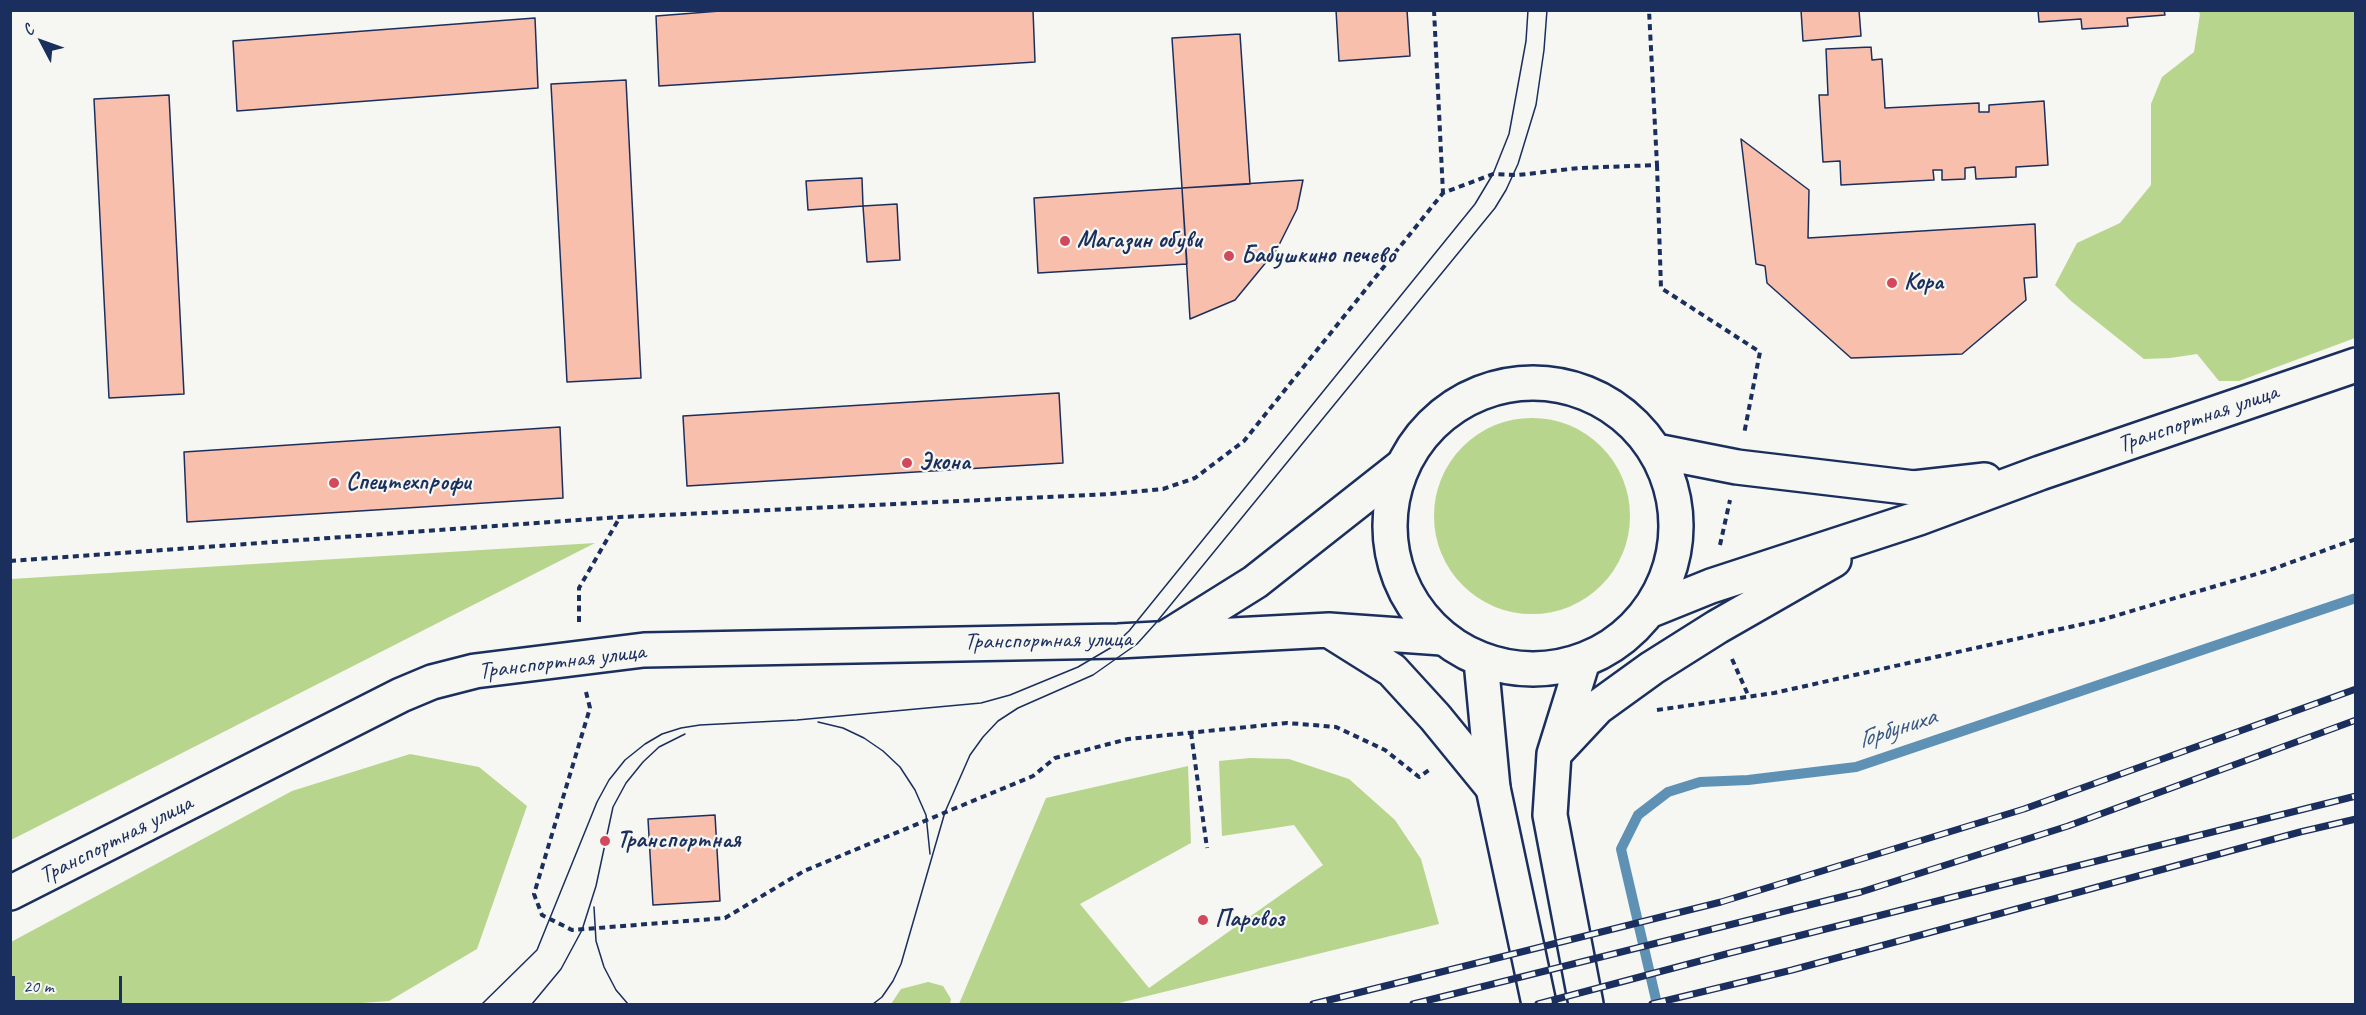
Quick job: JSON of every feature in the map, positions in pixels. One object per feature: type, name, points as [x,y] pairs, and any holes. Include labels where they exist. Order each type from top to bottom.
[{"type":"main road","name":"Транспортная улица","points":[[2040,473],[2355,365]]},
{"type":"main road","points":[[1515,383],[1559,384],[1601,399],[1636,425],[1656,451],[1672,490],[1677,532],[1669,574],[1649,611],[1620,640],[1583,661],[1550,669],[1515,669],[1481,661],[1442,638],[1411,603],[1392,560],[1389,513],[1401,467],[1419,438],[1443,413],[1473,395],[1515,383]]},
{"type":"main road","points":[[1656,451],[1737,467],[1914,488],[2040,473]]},
{"type":"main road","points":[[1165,638],[1255,582],[1401,467]]},
{"type":"main road","points":[[1649,611],[1711,586],[1920,518],[2040,473]]},
{"type":"main road","points":[[1554,754],[1598,707],[1652,668],[1717,627],[1823,566],[1920,518]]},
{"type":"main road","name":"Транспортная улица","points":[[10,893],[401,695],[432,682],[475,671],[644,650],[1118,641],[1329,630],[1442,638]]},
{"type":"main road","points":[[1329,630],[1392,670],[1494,788]]},
{"type":"main road","points":[[1481,661],[1494,788],[1539,1005]]},
{"type":"main road","points":[[1583,661],[1554,754],[1550,815],[1586,1005]]},
{"type":"path","points":[[1434,10],[1443,193]]},
{"type":"path","points":[[10,561],[620,517],[1110,494],[1163,489],[1195,478],[1244,441],[1443,193],[1493,174],[1518,175],[1579,168],[1657,165],[1649,10]]},
{"type":"path","points":[[620,517],[579,588],[579,659],[590,708],[534,894],[542,915],[572,930],[724,918],[804,871],[1033,776],[1055,758],[1128,739],[1287,723],[1336,727],[1385,750],[1419,777],[1461,748]]},
{"type":"path","points":[[1598,707],[1624,715],[1774,693],[2101,620],[2271,570],[2355,539]]},
{"type":"path","points":[[1191,733],[1207,848]]},
{"type":"green space","points":[[2198,11],[2355,11],[2355,338],[2239,381],[2219,381],[2197,354],[2144,359],[2071,301],[2055,285],[2077,243],[2120,223],[2151,185],[2151,104],[2162,77],[2194,52],[2200,14]]},
{"type":"green space","points":[[1532,418],[1551,420],[1578,430],[1594,440],[1608,454],[1622,479],[1628,497],[1630,516],[1628,535],[1618,562],[1608,578],[1594,592],[1569,606],[1551,612],[1532,614],[1513,612],[1486,602],[1470,592],[1456,578],[1442,553],[1436,535],[1434,516],[1436,497],[1446,470],[1456,454],[1470,440],[1495,426],[1513,420]]},
{"type":"green space","points":[[595,543],[11,840],[11,579]]},
{"type":"green space","points":[[410,754],[479,767],[527,806],[477,949],[389,1001],[349,1004],[11,1004],[11,942],[292,791]]},
{"type":"green space","points":[[1250,758],[1289,759],[1349,779],[1395,820],[1421,859],[1439,924],[1115,1004],[959,1004],[1046,798],[1188,766],[1191,843],[1080,904],[1149,988],[1323,865],[1294,825],[1222,836],[1219,761]]},
{"type":"green space","points":[[928,982],[943,986],[951,999],[950,1004],[891,1004],[901,989]]},
{"type":"building","points":[[733,10],[1033,10],[1035,62],[659,86],[656,16]]},
{"type":"building","points":[[1336,10],[1407,10],[1410,56],[1339,61]]},
{"type":"building","points":[[1801,10],[1859,10],[1861,36],[1803,41]]},
{"type":"building","points":[[2038,10],[2164,10],[2165,15],[2127,18],[2128,26],[2082,29],[2081,19],[2039,22]]},
{"type":"building","points":[[535,18],[538,88],[237,111],[233,41]]},
{"type":"building","points":[[1240,34],[1250,184],[1182,188],[1172,38]]},
{"type":"building","points":[[1871,47],[1872,60],[1882,59],[1885,108],[1979,103],[1979,112],[1989,112],[1989,105],[2044,101],[2048,165],[2016,167],[2016,177],[1976,179],[1975,167],[1965,168],[1965,179],[1942,180],[1942,170],[1933,170],[1934,180],[1841,185],[1840,161],[1823,162],[1819,95],[1828,95],[1826,49]]},
{"type":"building","points":[[626,80],[641,378],[567,382],[551,84]]},
{"type":"building","points":[[169,95],[184,394],[109,398],[94,99]]},
{"type":"building","points":[[1741,139],[1809,190],[1808,238],[2035,224],[2037,277],[2024,278],[2026,300],[1962,354],[1851,358],[1767,283],[1765,266],[1756,264]]},
{"type":"building","points":[[862,178],[863,206],[808,210],[806,181]]},
{"type":"building","name":"Бабушкино печево","points":[[1303,180],[1297,209],[1277,249],[1235,300],[1190,319],[1182,188]]},
{"type":"building","points":[[1182,188],[1187,264],[1038,273],[1034,198]]},
{"type":"building","points":[[897,204],[900,260],[867,262],[863,206]]},
{"type":"building","points":[[1059,393],[1063,463],[687,486],[683,416]]},
{"type":"building","points":[[560,427],[563,498],[187,522],[184,452]]},
{"type":"building","points":[[715,815],[720,901],[653,905],[648,819]]},
{"type":"waterway","name":"Горбуниха","points":[[1657,1004],[1621,849],[1638,815],[1668,792],[1700,782],[1748,780],[1856,767],[2356,598]]},
{"type":"tram line","points":[[482,1004],[537,950],[597,802],[609,780],[625,760],[662,734],[700,725],[797,720],[981,703],[1010,695],[1078,667],[1112,647],[1129,631],[1475,204],[1493,174],[1509,134],[1526,41],[1528,10]]},
{"type":"tram line","points":[[873,1004],[882,997],[901,964],[945,812],[970,755],[983,737],[998,721],[1018,708],[1093,675],[1137,644],[1495,208],[1518,164],[1536,105],[1547,10]]},
{"type":"tram line","points":[[818,722],[843,728],[864,738],[900,767],[915,790],[926,815],[930,854]]},
{"type":"tram line","points":[[532,1004],[561,969],[582,930],[596,886],[613,807],[626,783],[659,747],[685,734]]},
{"type":"tram line","points":[[594,907],[596,941],[604,967],[616,990],[628,1004]]},
{"type":"railway","points":[[1313,1004],[1721,902],[2024,809],[2356,689]]},
{"type":"railway","points":[[1413,1004],[1861,892],[2068,826],[2356,720]]},
{"type":"railway","points":[[1538,1004],[1730,953],[2356,796]]},
{"type":"railway","points":[[1652,1004],[1792,970],[2300,832],[2356,819]]},
{"type":"place","name":"Магазин обуви","points":[[1065,241]]},
{"type":"place","name":"Бабушкино печево","points":[[1229,256]]},
{"type":"place","name":"Кора","points":[[1892,283]]},
{"type":"place","name":"Экона","points":[[907,463]]},
{"type":"place","name":"Спецтехпрофи","points":[[334,483]]},
{"type":"place","name":"Транспортная","points":[[605,841]]},
{"type":"place","name":"Паровоз","points":[[1203,920]]}]
